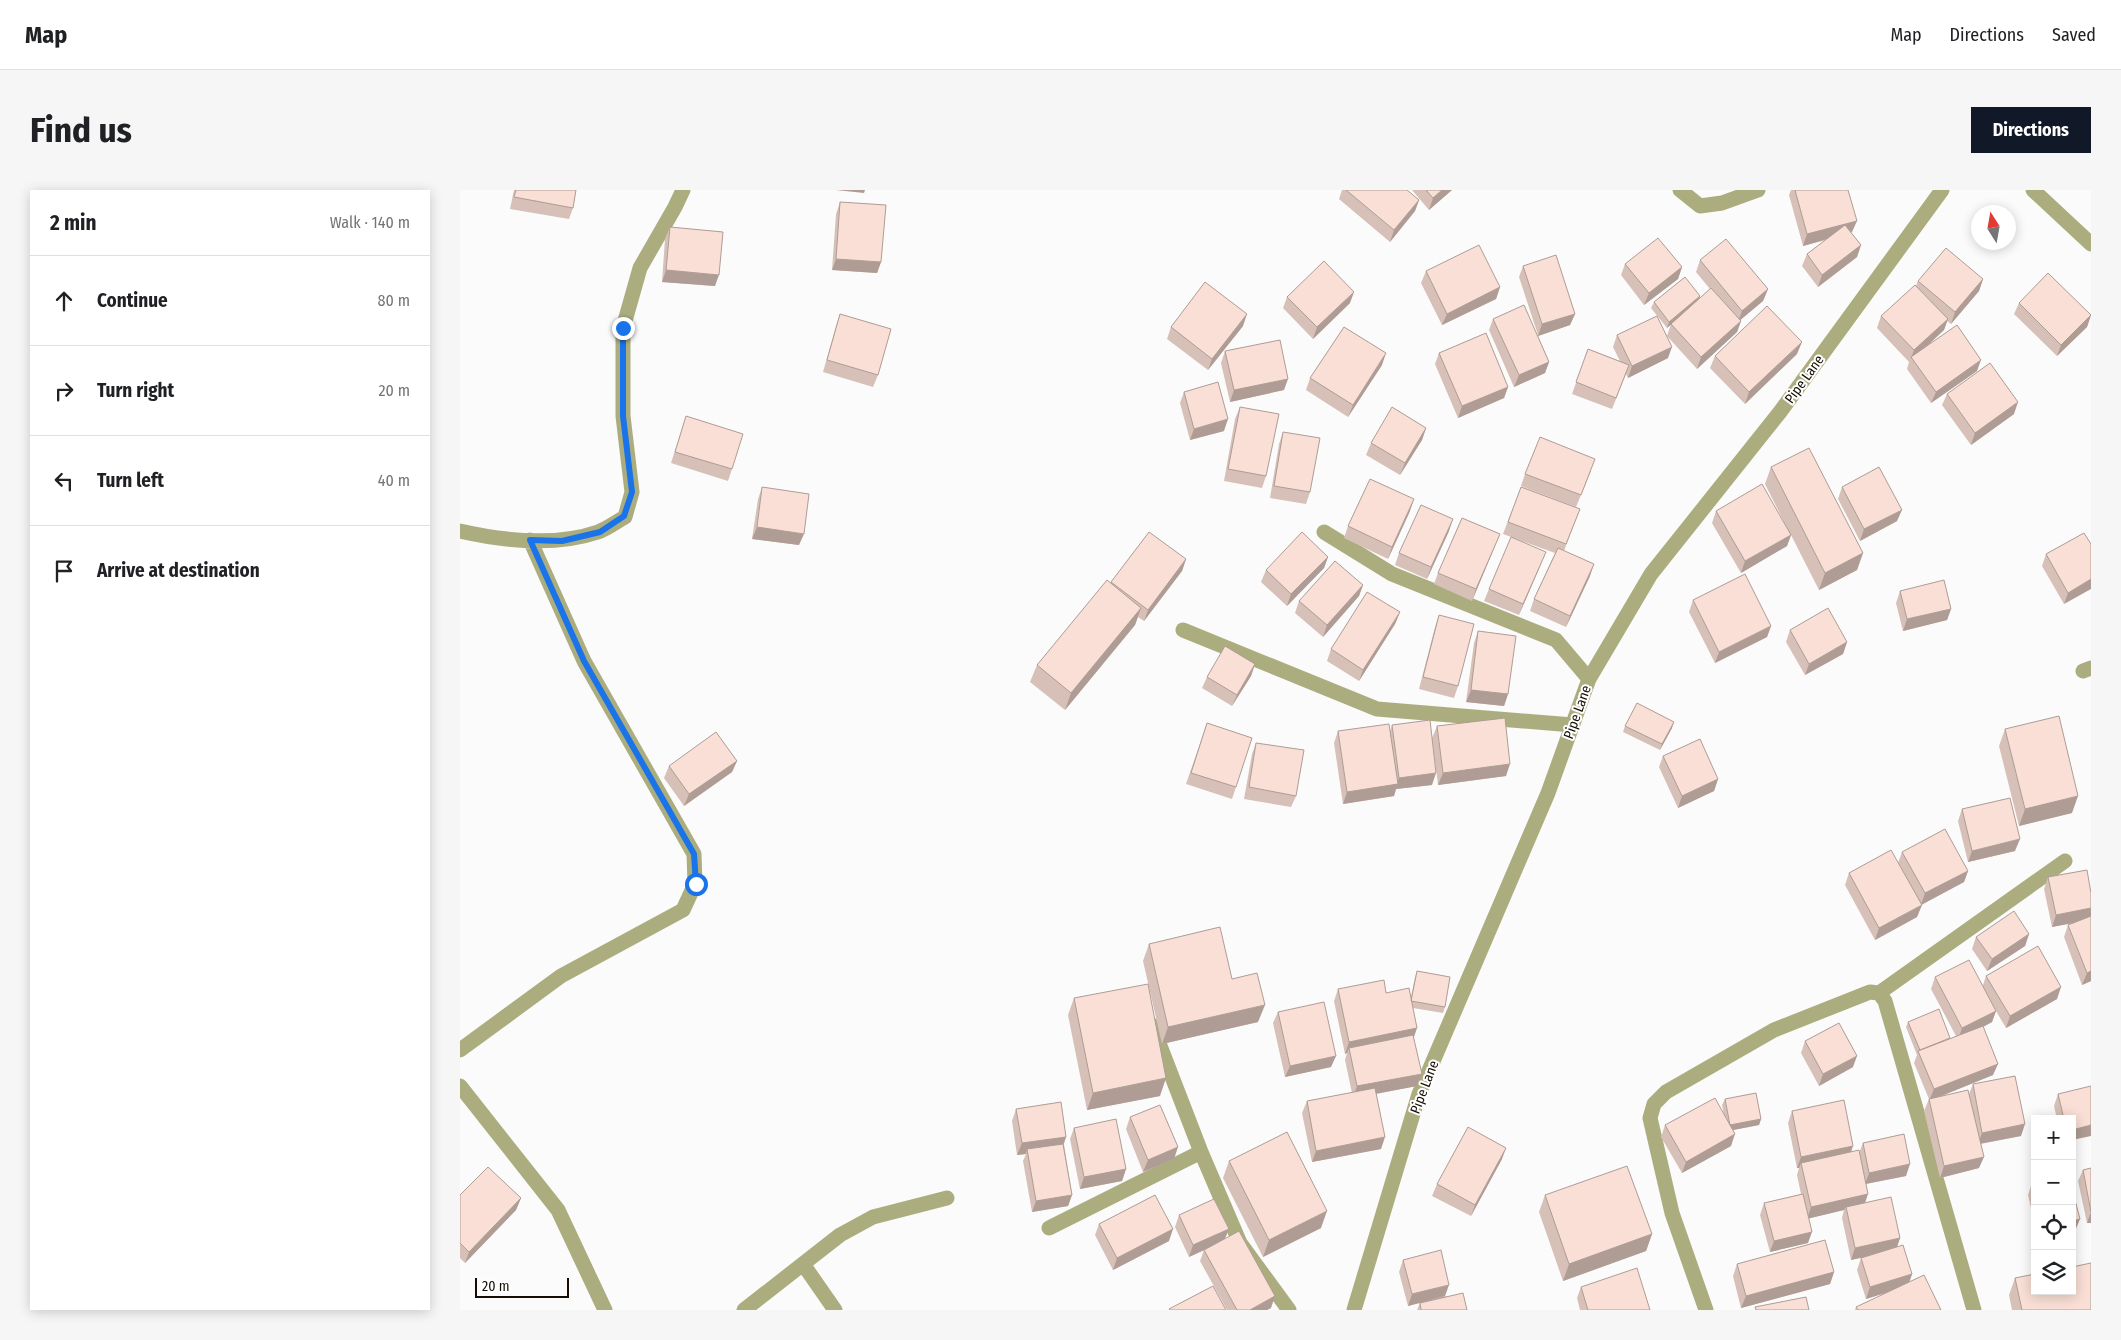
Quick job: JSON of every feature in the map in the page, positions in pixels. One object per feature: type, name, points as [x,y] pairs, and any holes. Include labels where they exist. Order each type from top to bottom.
[{"type":"street","points":[[460,531],[493,538],[562,541],[600,532],[624,516],[632,492],[623,416],[623,328],[640,268],[683,190]]},
{"type":"street","points":[[1680,190],[1700,206],[1722,203],[1758,190]]},
{"type":"street","name":"Pipe Lane","points":[[1354,1310],[1419,1094],[1548,793],[1589,679],[1651,574],[1780,412],[1942,190]]},
{"type":"street","points":[[2033,190],[2091,244]]},
{"type":"street","points":[[1324,532],[1392,574],[1556,640],[1589,679]]},
{"type":"street","points":[[460,1050],[561,976],[683,910],[696,884],[694,854],[584,661],[530,540]]},
{"type":"street","points":[[1183,630],[1377,710],[1573,725]]},
{"type":"street","points":[[1706,1310],[1672,1213],[1650,1118],[1654,1104],[1666,1092],[1774,1030],[1870,992],[1879,993],[2065,860]]},
{"type":"street","points":[[1879,993],[1885,1001],[1898,1043],[1974,1310]]},
{"type":"street","points":[[1151,1021],[1201,1152],[1240,1243],[1289,1310]]},
{"type":"street","points":[[460,1086],[558,1210],[605,1310]]},
{"type":"street","points":[[1048,1228],[1201,1152]]},
{"type":"street","points":[[744,1310],[840,1235],[872,1217],[947,1198]]},
{"type":"street","points":[[803,1264],[835,1310]]},
{"type":"building","points":[[516,190],[576,190],[573,208],[514,197]]},
{"type":"building","points":[[1346,190],[1407,190],[1419,200],[1394,230]]},
{"type":"building","points":[[1426,190],[1442,190],[1433,198]]},
{"type":"building","points":[[1795,190],[1848,190],[1857,221],[1807,234]]},
{"type":"building","points":[[840,202],[886,205],[881,262],[836,259]]},
{"type":"building","points":[[1845,225],[1861,245],[1822,275],[1807,254]]},
{"type":"building","points":[[670,227],[723,232],[719,275],[666,270]]},
{"type":"building","points":[[1658,238],[1682,267],[1649,293],[1625,264]]},
{"type":"building","points":[[1726,239],[1768,289],[1742,311],[1700,260]]},
{"type":"building","points":[[1479,245],[1500,287],[1447,314],[1426,271]]},
{"type":"building","points":[[1946,248],[1983,279],[1955,312],[1918,281]]},
{"type":"building","points":[[1556,255],[1575,314],[1542,324],[1523,266]]},
{"type":"building","points":[[1324,261],[1354,292],[1317,327],[1287,297]]},
{"type":"building","points":[[2048,273],[2091,315],[2061,345],[2019,303]]},
{"type":"building","points":[[1685,277],[1700,296],[1669,322],[1654,302]]},
{"type":"building","points":[[1205,282],[1247,314],[1212,359],[1171,327]]},
{"type":"building","points":[[1915,285],[1948,319],[1914,350],[1881,316]]},
{"type":"building","points":[[1711,288],[1741,321],[1701,357],[1671,324]]},
{"type":"building","points":[[1524,305],[1549,362],[1519,375],[1493,319]]},
{"type":"building","points":[[1767,306],[1802,342],[1749,392],[1715,356]]},
{"type":"building","points":[[840,314],[891,329],[878,375],[827,360]]},
{"type":"building","points":[[1657,316],[1672,347],[1632,366],[1617,335]]},
{"type":"building","points":[[1957,325],[1981,360],[1936,392],[1911,357]]},
{"type":"building","points":[[1344,327],[1386,353],[1353,405],[1310,378]]},
{"type":"building","points":[[1486,333],[1508,387],[1462,406],[1439,353]]},
{"type":"building","points":[[1280,340],[1288,379],[1234,390],[1225,351]]},
{"type":"building","points":[[1588,349],[1629,365],[1616,398],[1576,382]]},
{"type":"building","points":[[1990,363],[2018,402],[1975,433],[1947,394]]},
{"type":"building","points":[[1218,382],[1228,419],[1194,429],[1184,392]]},
{"type":"building","points":[[1240,407],[1279,414],[1266,476],[1228,469]]},
{"type":"building","points":[[1392,407],[1426,428],[1405,463],[1371,443]]},
{"type":"building","points":[[686,416],[743,434],[732,469],[675,452]]},
{"type":"building","points":[[1283,432],[1320,438],[1310,492],[1274,486]]},
{"type":"building","points":[[1540,437],[1595,459],[1581,495],[1525,474]]},
{"type":"building","points":[[1809,448],[1863,553],[1825,573],[1771,467]]},
{"type":"building","points":[[1879,467],[1902,510],[1864,529],[1842,487]]},
{"type":"building","points":[[1370,479],[1414,499],[1392,547],[1348,526]]},
{"type":"building","points":[[1762,484],[1791,535],[1745,561],[1716,511]]},
{"type":"building","points":[[762,487],[809,494],[804,534],[757,527]]},
{"type":"building","points":[[1521,487],[1580,509],[1566,544],[1508,522]]},
{"type":"building","points":[[1421,505],[1453,519],[1431,567],[1399,553]]},
{"type":"building","points":[[1462,518],[1500,534],[1476,589],[1438,573]]},
{"type":"building","points":[[1149,532],[1186,559],[1148,610],[1111,582]]},
{"type":"building","points":[[1302,532],[1328,557],[1291,594],[1266,570]]},
{"type":"building","points":[[2084,533],[2091,544],[2091,579],[2068,593],[2046,554]]},
{"type":"building","points":[[1511,537],[1546,552],[1523,604],[1489,589]]},
{"type":"building","points":[[1558,548],[1594,564],[1570,616],[1534,599]]},
{"type":"building","points":[[1335,561],[1363,585],[1327,625],[1299,601]]},
{"type":"building","points":[[1745,574],[1771,626],[1719,652],[1693,600]]},
{"type":"building","points":[[1107,580],[1141,608],[1071,693],[1037,665]]},
{"type":"building","points":[[1944,580],[1951,609],[1907,619],[1900,591]]},
{"type":"building","points":[[1367,592],[1400,612],[1363,670],[1331,649]]},
{"type":"building","points":[[1828,608],[1847,642],[1809,664],[1790,630]]},
{"type":"building","points":[[1439,615],[1474,624],[1458,686],[1423,677]]},
{"type":"building","points":[[1478,631],[1516,636],[1508,694],[1471,690]]},
{"type":"building","points":[[1225,646],[1255,664],[1237,695],[1207,677]]},
{"type":"building","points":[[1637,703],[1674,722],[1662,744],[1625,726]]},
{"type":"building","points":[[2059,716],[2078,796],[2025,809],[2005,729]]},
{"type":"building","points":[[1505,718],[1510,764],[1443,773],[1437,726]]},
{"type":"building","points":[[1430,720],[1436,773],[1399,778],[1392,725]]},
{"type":"building","points":[[1207,723],[1252,738],[1236,787],[1191,773]]},
{"type":"building","points":[[1389,724],[1398,784],[1347,792],[1338,731]]},
{"type":"building","points":[[716,732],[737,761],[689,794],[669,766]]},
{"type":"building","points":[[1700,739],[1718,779],[1682,796],[1663,756]]},
{"type":"building","points":[[1256,743],[1304,750],[1296,796],[1249,787]]},
{"type":"building","points":[[2010,798],[2020,839],[1972,851],[1962,809]]},
{"type":"building","points":[[1945,829],[1968,871],[1925,893],[1902,852]]},
{"type":"building","points":[[1891,850],[1922,905],[1879,928],[1849,873]]},
{"type":"building","points":[[2087,870],[2091,893],[2091,908],[2056,915],[2048,877]]},
{"type":"building","points":[[2014,911],[2029,934],[1992,959],[1976,937]]},
{"type":"building","points":[[2091,916],[2091,971],[2087,973],[2068,925]]},
{"type":"building","points":[[1220,927],[1232,979],[1257,973],[1265,1005],[1168,1027],[1149,944]]},
{"type":"building","points":[[2038,946],[2061,987],[2010,1016],[1986,976]]},
{"type":"building","points":[[1969,960],[1996,1011],[1962,1028],[1935,977]]},
{"type":"building","points":[[1417,971],[1450,977],[1445,1007],[1411,1001]]},
{"type":"building","points":[[1384,980],[1386,993],[1409,988],[1417,1028],[1349,1042],[1338,989]]},
{"type":"building","points":[[1148,984],[1166,1078],[1093,1093],[1074,998]]},
{"type":"building","points":[[1324,1002],[1336,1056],[1290,1066],[1278,1012]]},
{"type":"building","points":[[1939,1009],[1950,1038],[1920,1050],[1908,1022]]},
{"type":"building","points":[[1839,1023],[1857,1056],[1823,1074],[1805,1041]]},
{"type":"building","points":[[1983,1026],[1998,1064],[1934,1089],[1918,1051]]},
{"type":"building","points":[[1413,1035],[1422,1074],[1357,1086],[1349,1048]]},
{"type":"building","points":[[2015,1076],[2025,1124],[1982,1133],[1973,1084]]},
{"type":"building","points":[[2091,1086],[2091,1125],[2076,1129],[2076,1115],[2063,1115],[2058,1094]]},
{"type":"building","points":[[1375,1088],[1385,1137],[1316,1151],[1307,1101]]},
{"type":"building","points":[[1968,1090],[1984,1157],[1944,1166],[1929,1099]]},
{"type":"building","points":[[1756,1093],[1761,1119],[1730,1125],[1725,1099]]},
{"type":"building","points":[[1715,1098],[1735,1134],[1686,1162],[1665,1125]]},
{"type":"building","points":[[1844,1100],[1853,1146],[1801,1157],[1792,1111]]},
{"type":"building","points":[[1061,1102],[1066,1137],[1022,1143],[1016,1109]]},
{"type":"building","points":[[1160,1105],[1178,1147],[1148,1160],[1130,1117]]},
{"type":"building","points":[[1116,1119],[1126,1169],[1084,1177],[1074,1128]]},
{"type":"building","points":[[1468,1127],[1506,1148],[1475,1205],[1437,1184]]},
{"type":"building","points":[[1287,1132],[1327,1211],[1269,1240],[1229,1161]]},
{"type":"building","points":[[1904,1134],[1910,1164],[1869,1173],[1863,1143]]},
{"type":"building","points":[[1063,1144],[1072,1195],[1036,1201],[1027,1149]]},
{"type":"building","points":[[1859,1150],[1868,1194],[1811,1207],[1801,1163]]},
{"type":"building","points":[[1627,1166],[1652,1234],[1569,1264],[1545,1195]]},
{"type":"building","points":[[488,1167],[521,1198],[469,1252],[460,1243],[460,1195]]},
{"type":"building","points":[[2091,1168],[2091,1212],[2083,1170]]},
{"type":"building","points":[[1803,1194],[1812,1232],[1774,1241],[1764,1203]]},
{"type":"building","points":[[1155,1195],[1173,1229],[1117,1258],[1099,1224]]},
{"type":"building","points":[[1891,1197],[1900,1238],[1855,1248],[1846,1207]]},
{"type":"building","points":[[1214,1199],[1229,1229],[1193,1245],[1179,1215]]},
{"type":"building","points":[[2076,1204],[2080,1219],[2076,1220]]},
{"type":"building","points":[[1239,1231],[1275,1296],[1250,1310],[1237,1310],[1204,1250]]},
{"type":"building","points":[[1825,1240],[1834,1272],[1746,1296],[1737,1264]]},
{"type":"building","points":[[1903,1245],[1912,1274],[1870,1287],[1861,1258]]},
{"type":"building","points":[[1441,1250],[1449,1285],[1412,1294],[1403,1260]]},
{"type":"building","points":[[2091,1263],[2091,1310],[2022,1310],[2015,1278],[2031,1275],[2031,1295],[2076,1295],[2076,1266]]},
{"type":"building","points":[[1637,1268],[1650,1310],[1588,1310],[1581,1287]]},
{"type":"building","points":[[1924,1275],[1941,1310],[1858,1310],[1856,1307]]},
{"type":"building","points":[[1213,1286],[1226,1310],[1169,1309]]},
{"type":"building","points":[[1463,1293],[1467,1310],[1421,1310],[1420,1303]]},
{"type":"building","points":[[1806,1297],[1809,1310],[1756,1310],[1755,1307]]},
{"type":"route","points":[[623,328],[623,416],[632,492],[624,516],[600,532],[562,541],[530,540],[584,661],[694,854],[696,884]]}]
